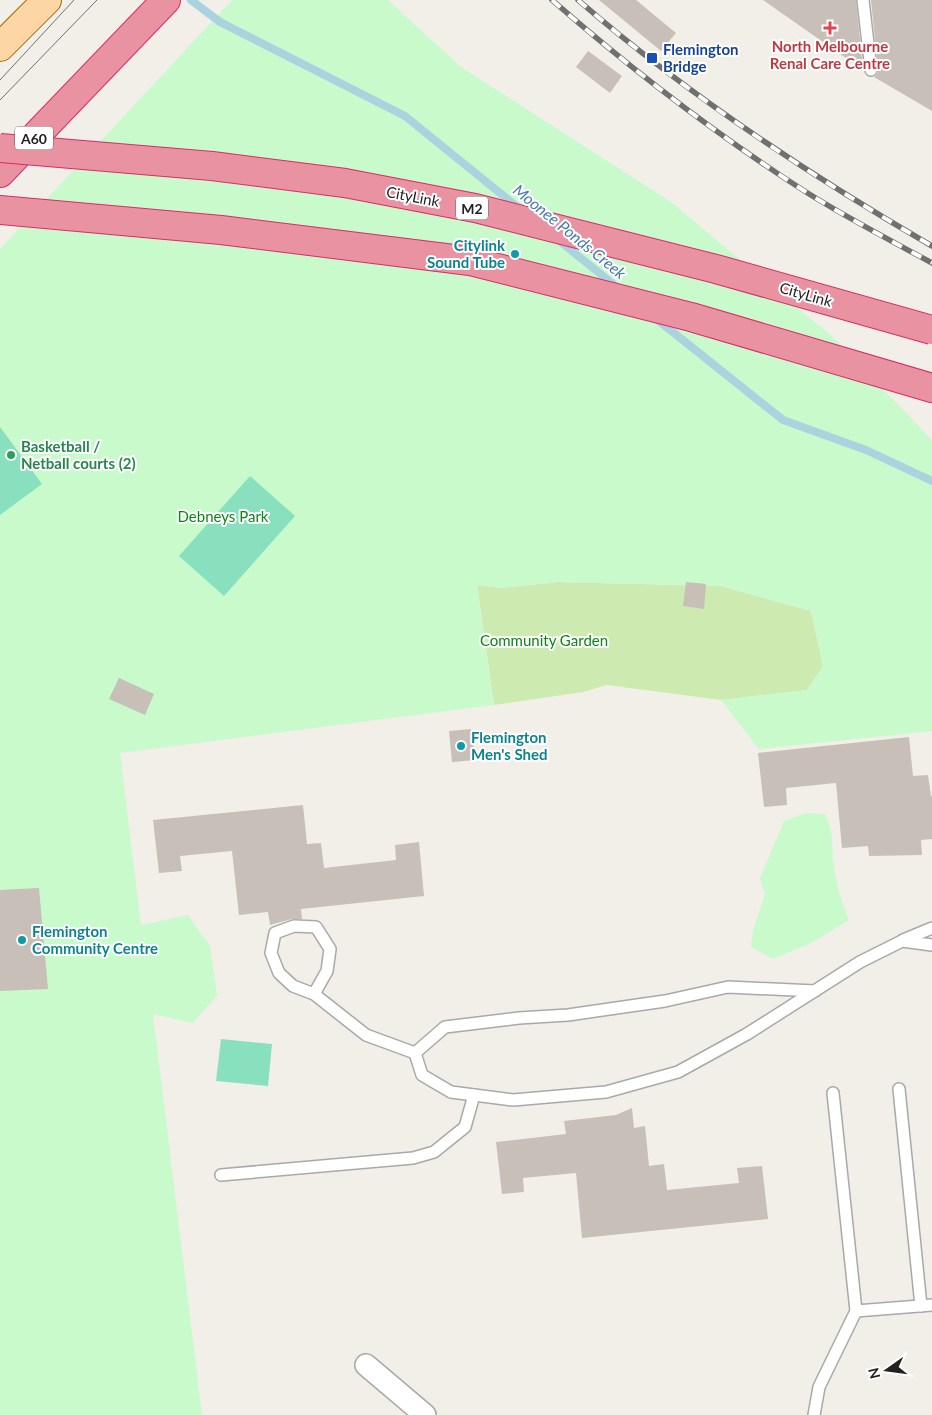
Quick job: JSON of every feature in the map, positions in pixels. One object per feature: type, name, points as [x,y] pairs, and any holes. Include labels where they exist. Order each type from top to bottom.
[{"type":"highway","name":"A60","points":[[0,173],[166,0]]},
{"type":"highway","name":"CityLink","points":[[0,148],[212,166],[345,183],[456,205],[716,269],[932,330]]},
{"type":"highway","points":[[0,210],[221,230],[470,261],[691,317],[932,388]]},
{"type":"main road","points":[[0,48],[47,0]]},
{"type":"street","points":[[366,1365],[425,1415]]},
{"type":"lane","points":[[863,0],[871,70]]},
{"type":"lane","points":[[314,994],[326,971],[330,949],[326,942],[316,927],[294,926],[275,933],[271,953],[279,973],[293,986],[314,994],[366,1035],[415,1053]]},
{"type":"lane","points":[[415,1053],[422,1075],[451,1092],[513,1100],[606,1092],[678,1072],[747,1034],[860,962],[932,928]]},
{"type":"lane","points":[[902,941],[932,945]]},
{"type":"lane","points":[[415,1053],[445,1027],[519,1018],[568,1015],[665,1002],[728,987],[815,991]]},
{"type":"lane","points":[[856,1311],[927,1306],[900,1089]]},
{"type":"lane","points":[[814,1415],[819,1387],[856,1311],[834,1093]]},
{"type":"lane","points":[[221,1175],[414,1158],[434,1152],[465,1127],[474,1095]]},
{"type":"green space","name":"Debneys Park","points":[[232,0],[388,0],[461,67],[671,202],[835,339],[932,440],[932,731],[759,749],[721,700],[807,690],[823,666],[811,611],[721,586],[558,582],[501,588],[477,585],[494,705],[120,753],[141,925],[188,915],[210,946],[217,995],[193,1023],[153,1014],[202,1415],[0,1415],[0,249]]},
{"type":"green space","name":"Basketball / Netball courts (2)","points":[[0,427],[42,484],[0,515]]},
{"type":"green space","points":[[250,476],[295,516],[224,596],[179,556]]},
{"type":"green space","name":"Community Garden","points":[[558,582],[721,586],[811,611],[823,666],[807,690],[721,700],[607,685],[583,692],[494,705],[477,585],[501,588]]},
{"type":"green space","points":[[806,813],[825,814],[828,820],[832,836],[837,883],[849,920],[811,943],[773,959],[751,947],[753,930],[765,894],[760,878],[784,821]]},
{"type":"green space","points":[[221,1039],[272,1044],[268,1086],[216,1081]]},
{"type":"building","points":[[599,0],[636,0],[676,33],[661,51]]},
{"type":"building","points":[[763,0],[856,0],[863,70]]},
{"type":"building","points":[[871,0],[932,0],[932,111],[874,77],[878,73],[878,69]]},
{"type":"building","points":[[588,51],[622,76],[610,93],[576,67]]},
{"type":"building","points":[[686,582],[706,584],[704,609],[683,606]]},
{"type":"building","points":[[119,678],[154,694],[145,715],[109,699]]},
{"type":"building","name":"Flemington Men's Shed","points":[[471,729],[475,760],[452,762],[449,731]]},
{"type":"building","points":[[909,737],[913,776],[928,775],[932,796],[932,839],[921,840],[922,855],[869,856],[868,846],[842,848],[836,783],[786,788],[787,805],[764,807],[758,753]]},
{"type":"building","points":[[303,805],[307,844],[321,843],[324,868],[396,860],[395,845],[419,842],[424,896],[301,909],[302,919],[292,919],[270,925],[268,912],[239,915],[232,851],[180,856],[182,871],[159,873],[153,820]]},
{"type":"building","name":"Flemington Community Centre","points":[[39,888],[48,989],[0,991],[0,890]]},
{"type":"building","points":[[632,1108],[634,1128],[645,1126],[649,1166],[664,1164],[667,1190],[739,1183],[737,1168],[762,1166],[768,1219],[582,1238],[576,1173],[523,1178],[524,1192],[502,1194],[496,1142],[566,1134],[564,1121],[616,1115]]},
{"type":"waterway","name":"Moonee Ponds Creek","points":[[191,0],[220,22],[405,116],[521,210]]},
{"type":"waterway","name":"Moonee Ponds Creek","points":[[557,239],[618,288]]},
{"type":"waterway","name":"Moonee Ponds Creek","points":[[654,317],[783,420],[866,450],[932,481]]},
{"type":"tram line","points":[[0,80],[74,0]]},
{"type":"tram line","points":[[0,100],[97,0]]},
{"type":"railway","points":[[552,0],[613,52],[740,148],[821,202],[932,263]]},
{"type":"railway","points":[[578,0],[661,68],[749,131],[886,219],[932,246]]},
{"type":"place","name":"North Melbourne Renal Care Centre","points":[[830,28]]},
{"type":"place","name":"Flemington Bridge","points":[[652,58]]},
{"type":"place","name":"Citylink Sound Tube","points":[[515,254]]},
{"type":"place","name":"Basketball / Netball courts (2)","points":[[11,455]]},
{"type":"place","name":"Flemington Men's Shed","points":[[461,746]]},
{"type":"place","name":"Flemington Community Centre","points":[[22,940]]}]
